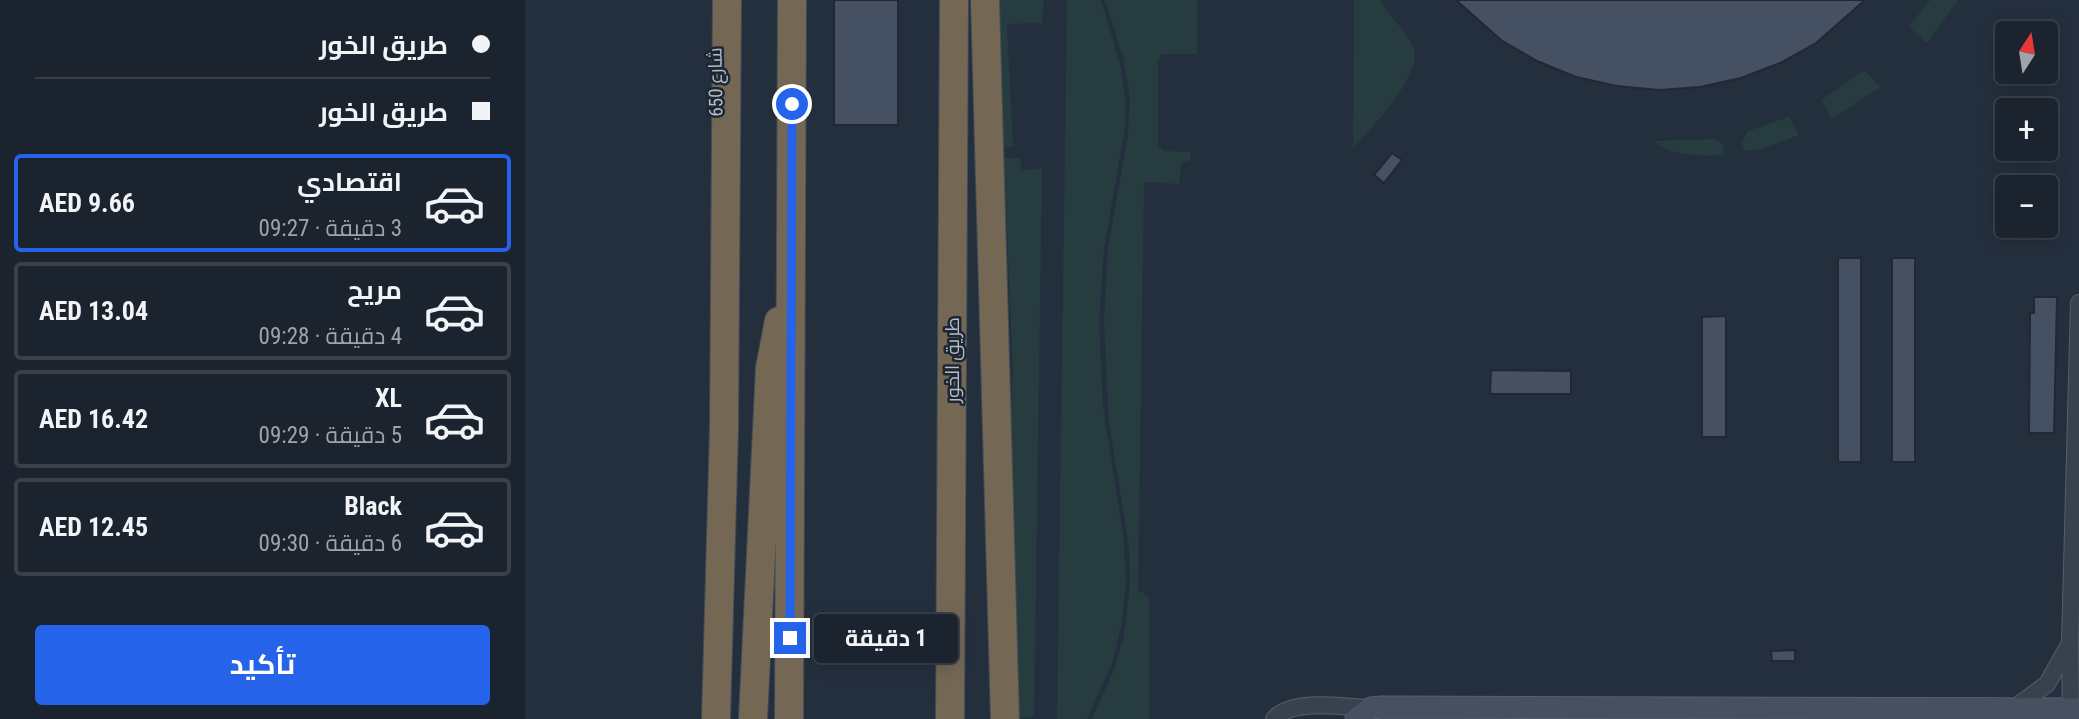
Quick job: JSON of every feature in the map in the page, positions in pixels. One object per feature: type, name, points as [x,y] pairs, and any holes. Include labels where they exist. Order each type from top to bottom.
[{"type":"highway","points":[[716,719],[727,0]]},
{"type":"highway","points":[[789,719],[792,0]]},
{"type":"highway","name":"طريق الخور","points":[[950,719],[954,0]]},
{"type":"highway","points":[[985,0],[1005,719]]},
{"type":"highway","points":[[753,719],[770,368],[775,340],[792,286]]},
{"type":"street","name":"شارع 650","points":[[713,0],[716,131],[726,163]]},
{"type":"street","points":[[1274,719],[1280,713],[1296,708],[1364,714],[2013,709],[2074,713],[2070,643],[2079,303]]},
{"type":"street","points":[[2013,709],[2047,684],[2070,643]]},
{"type":"green space","points":[[998,0],[1044,0],[1042,23],[1007,26],[1013,147],[1004,147]]},
{"type":"green space","points":[[1067,0],[1101,0],[1121,68],[1125,99],[1125,127],[1104,248],[1099,322],[1103,407],[1123,534],[1126,582],[1122,622],[1112,663],[1087,719],[1057,719]]},
{"type":"green space","points":[[1105,0],[1197,0],[1197,54],[1162,54],[1158,60],[1158,145],[1164,151],[1190,152],[1191,160],[1182,162],[1179,184],[1146,182],[1144,187],[1138,590],[1149,597],[1149,719],[1092,719],[1115,667],[1124,635],[1130,585],[1129,546],[1109,423],[1104,321],[1108,248],[1128,135],[1130,97],[1124,61]]},
{"type":"green space","points":[[1354,0],[1380,0],[1411,43],[1415,60],[1403,87],[1353,149]]},
{"type":"green space","points":[[1930,0],[1958,0],[1927,43],[1909,27]]},
{"type":"green space","points":[[1864,70],[1880,87],[1832,119],[1821,100]]},
{"type":"green space","points":[[1789,117],[1799,135],[1762,149],[1744,151],[1742,143],[1748,131]]},
{"type":"green space","points":[[1713,139],[1723,144],[1724,155],[1678,153],[1655,141]]},
{"type":"green space","points":[[1004,158],[1019,158],[1022,170],[1042,168],[1034,716],[1018,719],[1010,415],[1013,372]]},
{"type":"building","points":[[834,0],[898,0],[898,125],[834,125]]},
{"type":"building","points":[[1456,0],[1865,0],[1816,43],[1780,63],[1741,78],[1700,87],[1659,90],[1617,86],[1576,77],[1537,61],[1501,40]]},
{"type":"building","points":[[1392,153],[1402,160],[1384,183],[1374,175]]},
{"type":"building","points":[[1838,258],[1861,258],[1861,462],[1838,462]]},
{"type":"building","points":[[1892,258],[1915,258],[1915,462],[1892,462]]},
{"type":"building","points":[[2034,297],[2057,297],[2054,433],[2029,433],[2030,313],[2034,313]]},
{"type":"building","points":[[1726,316],[1726,437],[1702,437],[1702,317]]},
{"type":"building","points":[[1491,370],[1571,371],[1571,394],[1490,394]]},
{"type":"building","points":[[1795,650],[1795,661],[1772,661],[1771,651]]},
{"type":"route","points":[[790,638],[792,104]]}]
